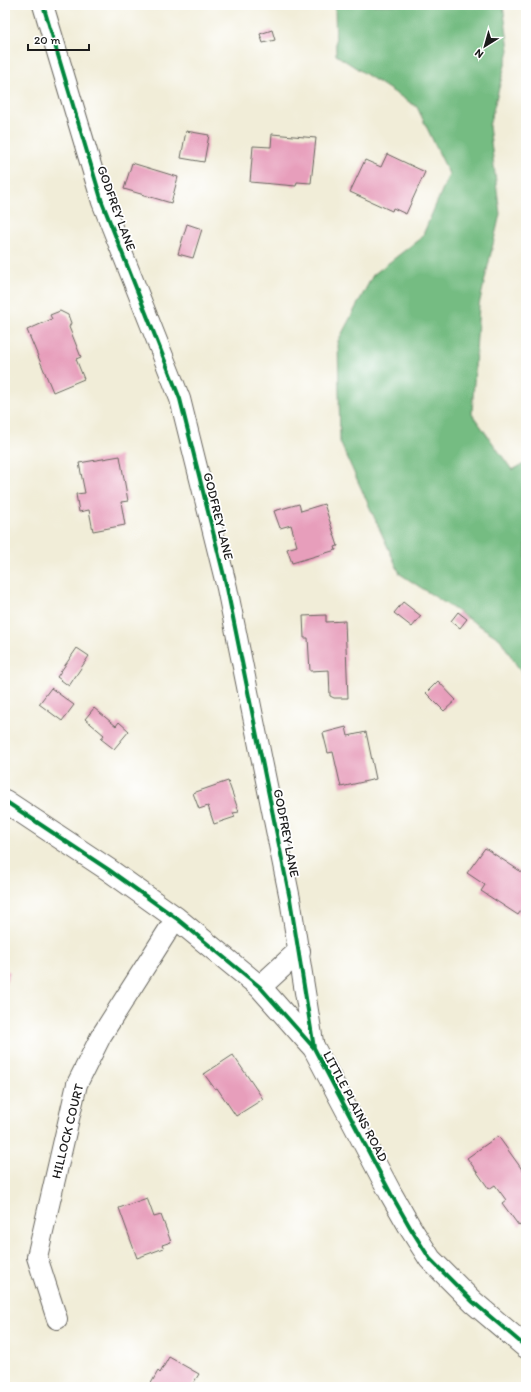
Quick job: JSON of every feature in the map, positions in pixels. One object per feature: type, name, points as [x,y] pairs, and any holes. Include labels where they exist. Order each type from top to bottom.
[{"type":"street","name":"GODFREY LANE","points":[[44,5],[102,202],[180,399],[226,588],[284,871],[299,951],[314,1048]]},
{"type":"street","name":"LITTLE PLAINS ROAD","points":[[5,801],[108,870],[176,918],[260,987],[314,1048],[391,1194],[430,1259],[473,1302],[523,1346]]},
{"type":"street","name":"HILLOCK COURT","points":[[57,1319],[37,1257],[77,1084],[101,1036],[176,918]]},
{"type":"street","points":[[260,987],[299,951]]},
{"type":"green space","points":[[335,5],[503,5],[509,50],[489,126],[500,214],[479,305],[472,414],[512,470],[526,463],[526,680],[500,639],[400,574],[340,442],[338,341],[373,275],[422,237],[449,174],[417,107],[336,55]]},
{"type":"building","points":[[272,30],[275,40],[263,43],[260,34]]},
{"type":"building","points":[[186,131],[209,135],[204,162],[181,158]]},
{"type":"building","points":[[272,134],[316,138],[311,183],[297,182],[296,186],[250,182],[253,146],[271,147]]},
{"type":"building","points":[[387,154],[425,172],[406,214],[393,208],[392,211],[350,192],[365,160],[381,167]]},
{"type":"building","points":[[132,163],[178,177],[171,203],[124,189]]},
{"type":"building","points":[[187,224],[202,229],[193,258],[178,254]]},
{"type":"building","points":[[60,311],[68,315],[71,323],[69,327],[81,357],[76,359],[84,379],[53,392],[27,330],[52,319],[50,315]]},
{"type":"building","points":[[120,456],[128,501],[121,502],[125,525],[93,531],[89,510],[79,512],[76,494],[85,493],[79,463]]},
{"type":"building","points":[[299,504],[301,511],[324,504],[338,546],[335,547],[336,550],[292,563],[287,549],[297,546],[291,525],[280,528],[274,511]]},
{"type":"building","points":[[403,602],[421,616],[412,627],[394,613]]},
{"type":"building","points":[[458,612],[467,619],[460,628],[451,621]]},
{"type":"building","points":[[326,615],[326,622],[345,621],[348,698],[334,698],[330,696],[329,670],[310,671],[308,638],[304,638],[303,616]]},
{"type":"building","points":[[77,648],[89,656],[69,686],[57,677]]},
{"type":"building","points":[[438,681],[456,700],[444,711],[426,693]]},
{"type":"building","points":[[51,688],[74,705],[62,721],[39,704]]},
{"type":"building","points":[[94,708],[116,726],[119,722],[129,731],[114,749],[101,739],[104,735],[85,719]]},
{"type":"building","points":[[346,727],[348,736],[366,732],[376,779],[341,787],[333,752],[328,753],[323,733]]},
{"type":"building","points":[[228,781],[239,812],[233,813],[235,817],[214,824],[208,806],[199,809],[193,793]]},
{"type":"building","points":[[485,848],[526,875],[526,903],[518,915],[481,891],[485,885],[467,873]]},
{"type":"building","points":[[5,970],[10,972],[5,984]]},
{"type":"building","points":[[233,1055],[263,1099],[236,1116],[217,1088],[215,1089],[204,1074]]},
{"type":"building","points":[[498,1136],[526,1175],[526,1221],[519,1226],[502,1203],[506,1200],[495,1185],[489,1189],[467,1158]]},
{"type":"building","points":[[147,1198],[154,1217],[161,1215],[171,1242],[162,1245],[164,1248],[137,1258],[119,1208]]},
{"type":"building","points":[[169,1357],[199,1374],[191,1387],[149,1387],[158,1371],[160,1373]]},
{"type":"cycle path","points":[[43,5],[102,202],[180,399],[227,588],[290,899],[314,1048]]},
{"type":"cycle path","points":[[5,801],[109,870],[176,918],[260,987],[314,1048],[391,1194],[430,1259],[473,1302],[526,1347]]}]
